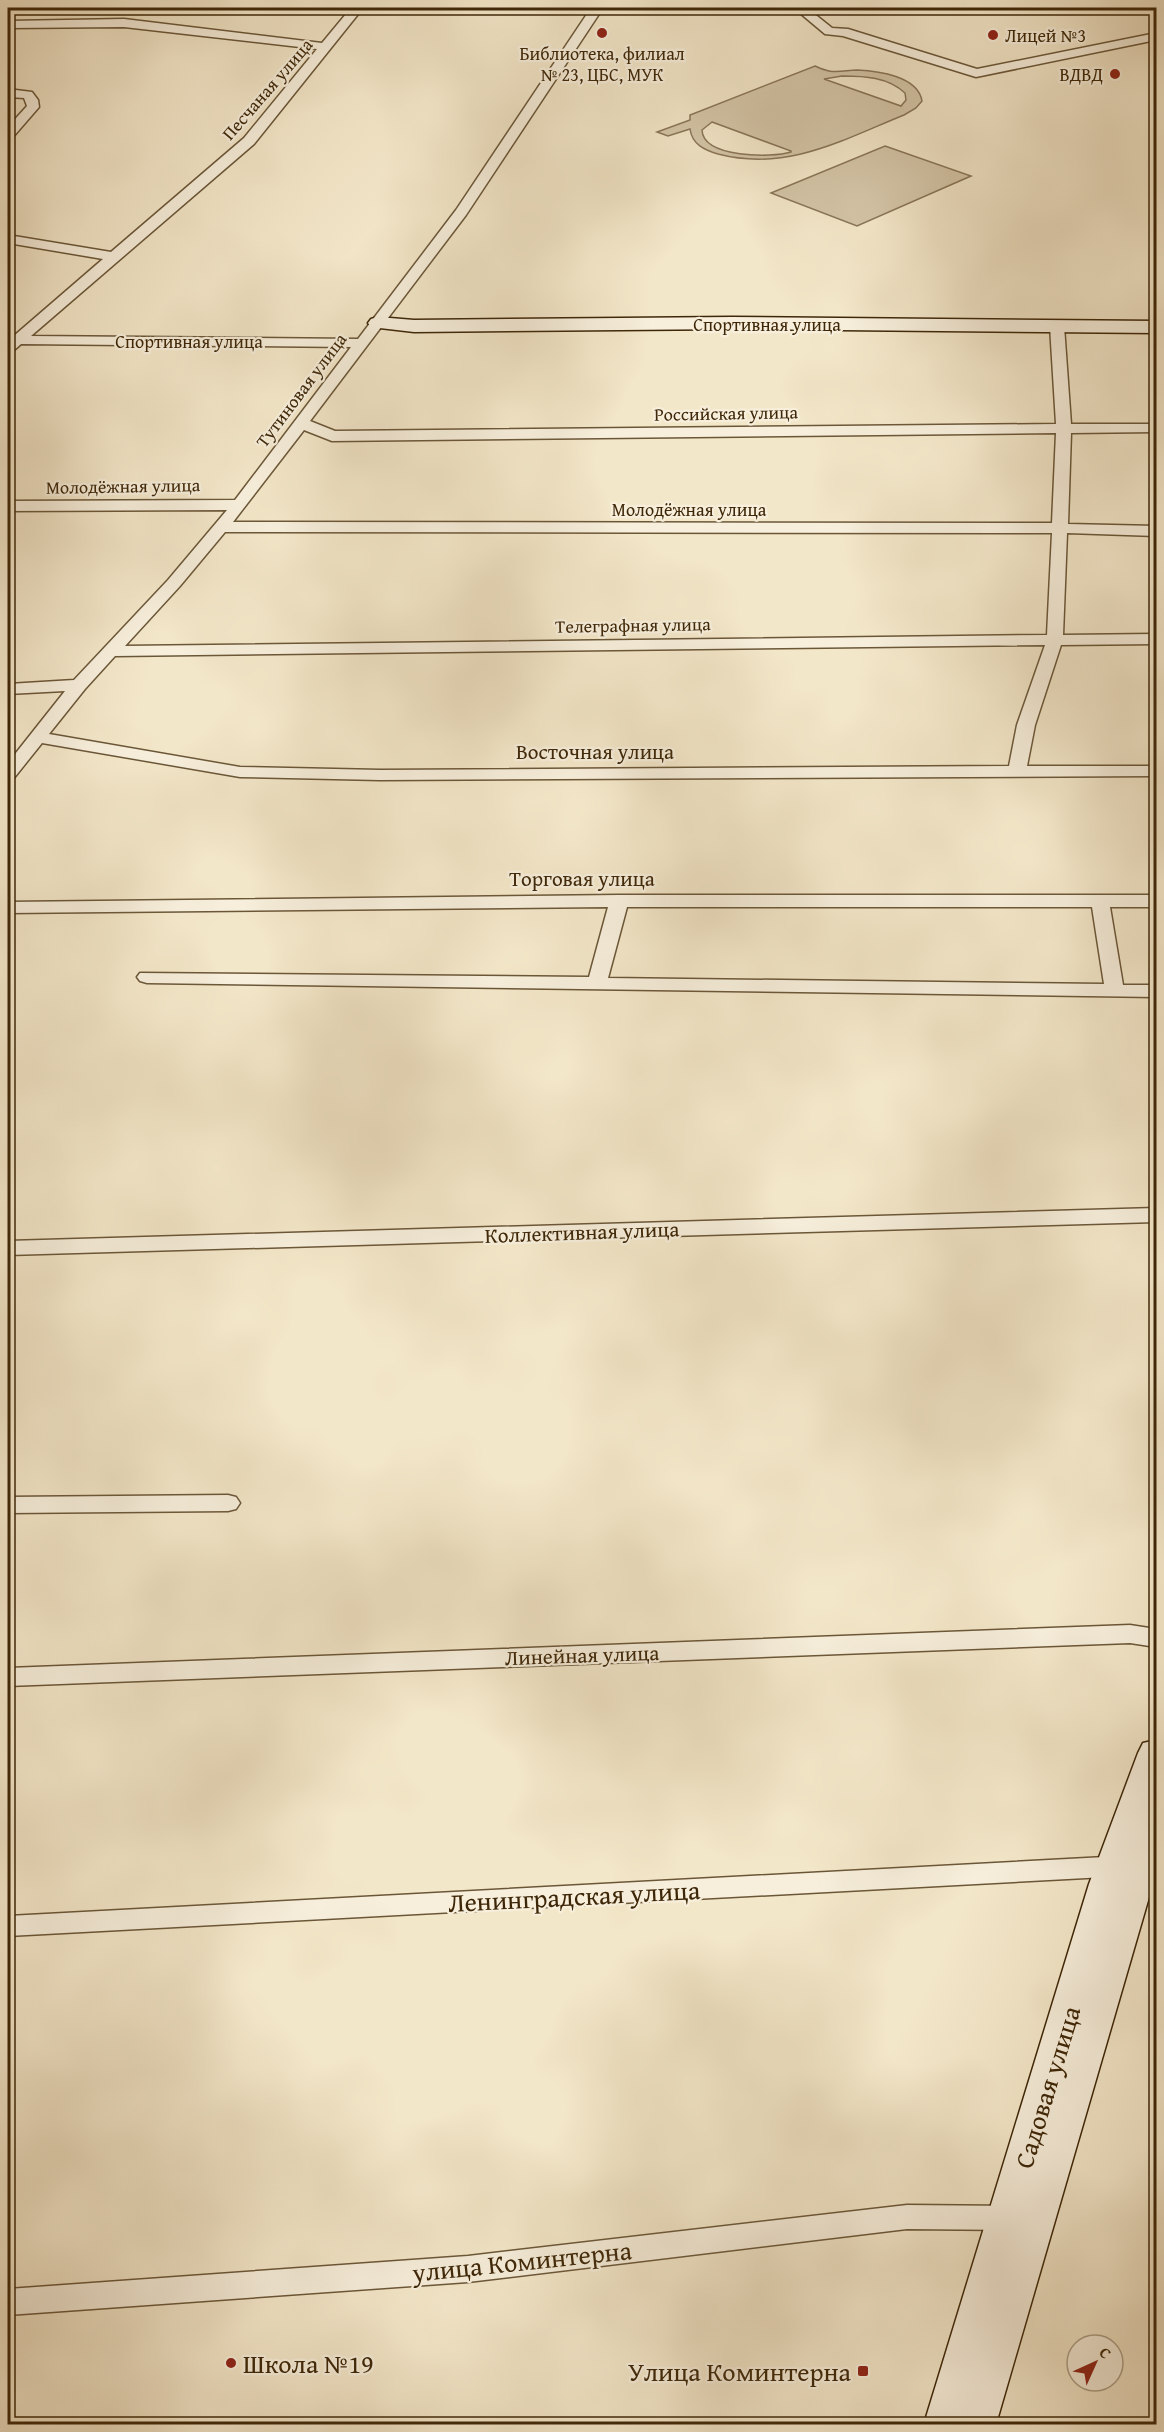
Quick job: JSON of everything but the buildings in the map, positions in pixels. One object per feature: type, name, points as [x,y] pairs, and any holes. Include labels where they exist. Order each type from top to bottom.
[{"type":"street","name":"Песчаная улица","points":[[12,344],[249,141],[357,8]]},
{"type":"street","name":"Тутиновая улица","points":[[8,774],[79,685],[174,583],[239,505],[461,213],[597,8]]},
{"type":"street","points":[[800,8],[829,31],[844,32],[976,73],[1156,37]]},
{"type":"street","points":[[8,24],[124,23],[327,47]]},
{"type":"street","points":[[8,134],[33,107],[28,95],[9,93]]},
{"type":"street","points":[[8,239],[114,257]]},
{"type":"street","name":"Спортивная улица","points":[[378,323],[414,326],[744,324],[1156,327]]},
{"type":"street","points":[[1017,772],[1026,725],[1055,639],[1064,429],[1057,326]]},
{"type":"street","name":"Спортивная улица","points":[[12,344],[361,343]]},
{"type":"street","name":"Российская улица","points":[[299,425],[312,426],[332,436],[1156,428]]},
{"type":"street","name":"Молодёжная улица","points":[[8,506],[239,505]]},
{"type":"street","name":"Молодёжная улица","points":[[221,527],[1060,528],[1156,531]]},
{"type":"street","name":"Телеграфная улица","points":[[109,651],[1156,639]]},
{"type":"street","points":[[8,689],[79,685]]},
{"type":"street","name":"Восточная улица","points":[[36,737],[240,772],[404,775],[1156,771]]},
{"type":"street","points":[[1101,901],[1114,990]]},
{"type":"street","name":"Торговая улица","points":[[8,908],[619,902],[1156,901]]},
{"type":"street","points":[[597,983],[619,902]]},
{"type":"street","points":[[147,977],[1156,991]]},
{"type":"street","name":"Коллективная улица","points":[[8,1248],[1156,1215]]},
{"type":"street","points":[[8,1505],[228,1503]]},
{"type":"street","name":"Линейная улица","points":[[8,1677],[1130,1634],[1156,1638]]},
{"type":"street","name":"Садовая улица","points":[[945,2424],[1022,2217],[1127,1866],[1156,1753]]},
{"type":"street","name":"Садовая улица","points":[[1127,1866],[1156,1821]]},
{"type":"street","name":"Ленинградская улица","points":[[8,1926],[1127,1866]]},
{"type":"street","name":"улица Коминтерна","points":[[8,2302],[468,2269],[907,2217],[1022,2217]]},
{"type":"street","name":"Садовая улица","points":[[975,2424],[1022,2217]]},
{"type":"shaded area","points":[[815,66],[832,72],[857,70],[896,76],[913,86],[922,101],[916,108],[904,115],[836,143],[814,151],[767,159],[743,159],[708,151],[693,139],[690,129],[668,136],[657,132],[690,120],[690,115]],"holes":[[[842,76],[867,77],[883,81],[905,93],[906,100],[901,106],[824,79]],[[712,122],[791,151],[791,152],[755,155],[726,151],[705,139],[702,130]]]},
{"type":"shaded area","points":[[885,146],[971,176],[857,226],[771,193]]},
{"type":"place","name":"Библиотека, филиал № 23, ЦБС, МУК","points":[[602,33]]},
{"type":"place","name":"Лицей №3","points":[[993,35]]},
{"type":"place","name":"ВДВД","points":[[1115,74]]},
{"type":"place","name":"Школа №19","points":[[231,2363]]},
{"type":"place","name":"Улица Коминтерна","points":[[863,2371]]}]
